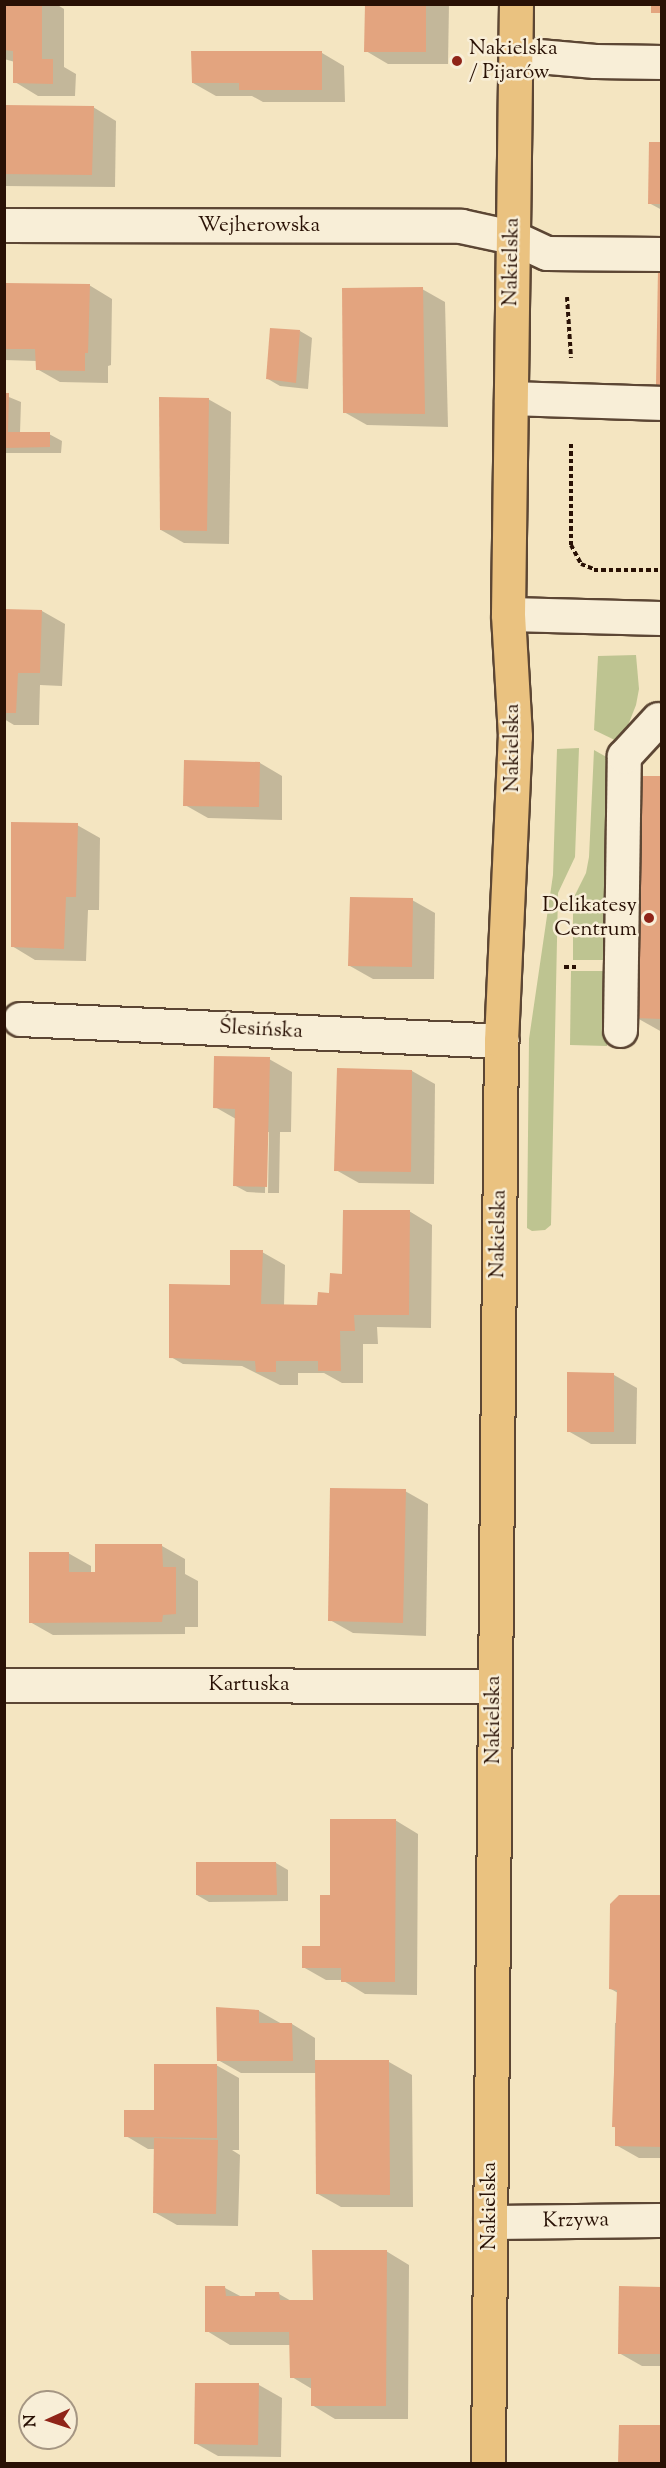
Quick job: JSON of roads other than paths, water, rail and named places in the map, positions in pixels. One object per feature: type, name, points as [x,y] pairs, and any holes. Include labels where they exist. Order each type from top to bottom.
[{"type":"main road","name":"Nakielska","points":[[488,2463],[501,1041],[516,736],[508,614],[516,4]]},
{"type":"street","points":[[516,54],[548,58],[662,62]]},
{"type":"street","name":"Wejherowska","points":[[4,225],[461,226],[512,237],[547,253],[662,254]]},
{"type":"street","points":[[511,398],[662,403]]},
{"type":"street","points":[[508,614],[662,618]]},
{"type":"street","points":[[620,1030],[624,756],[658,719]]},
{"type":"street","name":"Ślesińska","points":[[20,1019],[501,1041]]},
{"type":"street","name":"Kartuska","points":[[4,1684],[494,1686]]},
{"type":"street","name":"Krzywa","points":[[490,2222],[662,2220]]},
{"type":"place","name":"Nakielska / Pijarów","points":[[457,61]]},
{"type":"place","name":"Delikatesy Centrum","points":[[649,918]]}]
